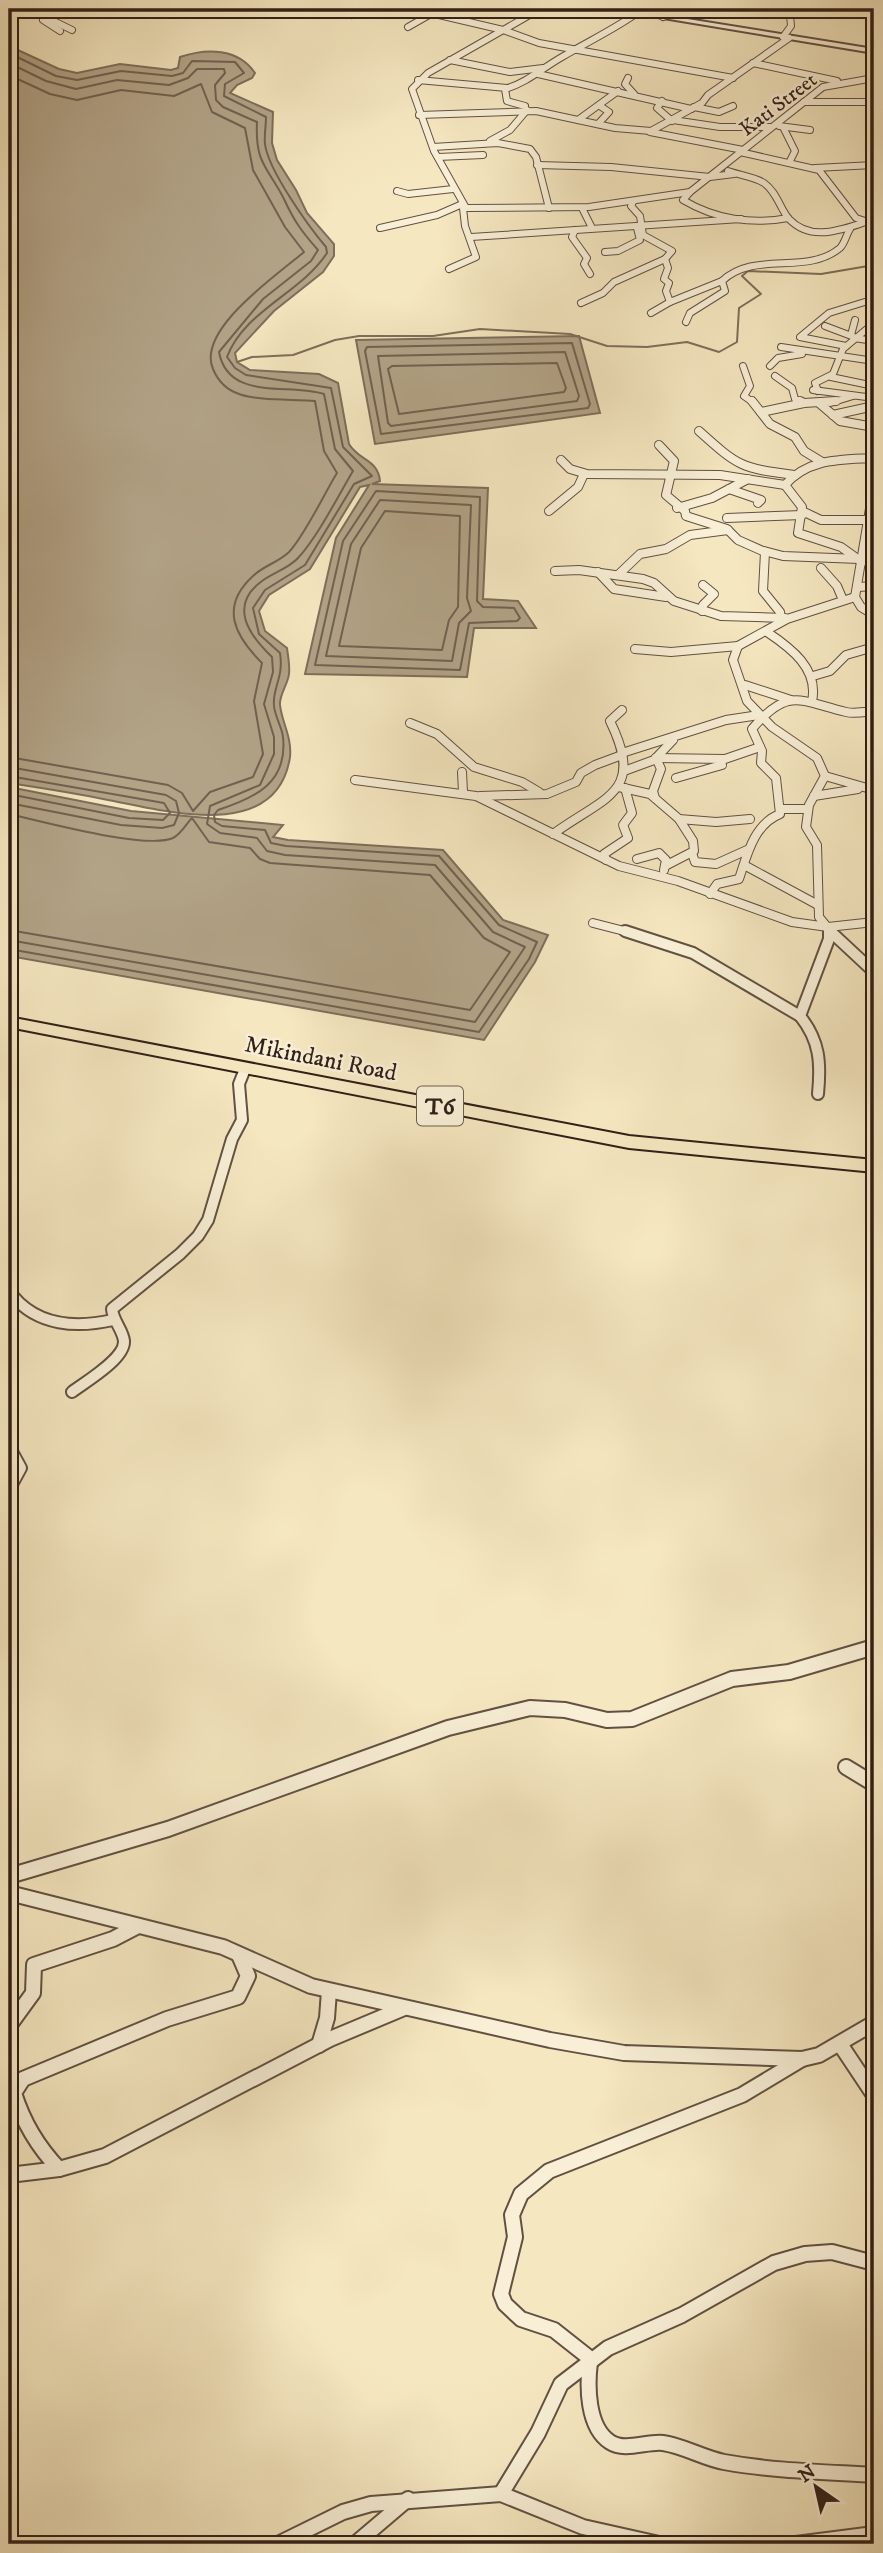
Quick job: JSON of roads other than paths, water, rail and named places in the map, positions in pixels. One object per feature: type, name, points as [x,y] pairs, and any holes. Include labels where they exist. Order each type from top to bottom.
[{"type":"highway","name":"Mikindani Road","points":[[9,1023],[629,1142],[707,1152],[874,1166]]},
{"type":"street","points":[[29,9],[60,31]]},
{"type":"street","points":[[352,15],[363,9]]},
{"type":"street","points":[[420,9],[503,30],[531,42],[733,78]]},
{"type":"street","points":[[449,269],[475,259],[471,237],[463,218],[462,206],[442,171],[411,93],[418,80],[540,9]]},
{"type":"street","points":[[613,9],[874,51]]},
{"type":"street","points":[[663,17],[681,9]]},
{"type":"street","points":[[665,125],[692,108],[786,37],[791,26],[790,15],[795,9]]},
{"type":"street","points":[[398,11],[444,16]]},
{"type":"street","points":[[858,11],[874,12]]},
{"type":"street","points":[[418,80],[507,88],[523,83],[637,13]]},
{"type":"street","points":[[408,27],[429,15]]},
{"type":"street","points":[[41,18],[59,22],[72,30]]},
{"type":"street","points":[[450,60],[510,72],[544,68]]},
{"type":"street","points":[[753,63],[839,82]]},
{"type":"street","points":[[538,74],[692,108],[719,112],[733,106]]},
{"type":"street","points":[[628,78],[625,84],[634,94]]},
{"type":"street","name":"Kati Street","points":[[690,192],[823,88],[839,82],[874,78]]},
{"type":"street","points":[[507,88],[503,92],[507,101],[536,111]]},
{"type":"street","points":[[578,120],[600,106],[606,96],[618,91]]},
{"type":"street","points":[[662,101],[657,108],[680,124]]},
{"type":"street","points":[[804,102],[874,102]]},
{"type":"street","points":[[598,124],[609,112],[600,106]]},
{"type":"street","points":[[419,115],[527,110],[647,131],[815,168],[874,165]]},
{"type":"street","points":[[486,143],[510,130],[527,110]]},
{"type":"street","points":[[647,131],[665,125],[680,124],[772,126],[810,130]]},
{"type":"street","points":[[783,127],[795,151],[790,161]]},
{"type":"street","points":[[433,146],[486,143],[524,146],[534,152],[550,208]]},
{"type":"street","points":[[438,157],[483,155]]},
{"type":"street","points":[[537,164],[611,167],[710,177],[734,174]]},
{"type":"street","points":[[815,168],[843,197],[854,215],[874,223]]},
{"type":"street","points":[[718,170],[764,183],[783,205],[788,218]]},
{"type":"street","points":[[397,191],[408,194],[453,189]]},
{"type":"street","points":[[690,192],[683,200],[692,206],[741,219]]},
{"type":"street","points":[[380,228],[437,215],[462,206],[582,208],[633,205],[690,192]]},
{"type":"street","points":[[605,252],[618,251],[639,241],[642,234],[640,216],[633,205]]},
{"type":"street","points":[[582,208],[591,226]]},
{"type":"street","points":[[563,232],[591,226],[626,225],[640,216]]},
{"type":"street","points":[[471,237],[788,218],[813,233],[850,229],[866,222]]},
{"type":"street","points":[[651,313],[670,302],[722,281],[730,271],[751,263],[791,262],[834,251],[844,244],[850,229]]},
{"type":"street","points":[[575,230],[572,237],[587,258],[584,264],[590,274]]},
{"type":"street","points":[[580,303],[603,293],[614,282],[665,260],[671,250],[642,234]]},
{"type":"street","points":[[665,260],[668,268],[664,279],[669,284],[666,291],[670,302]]},
{"type":"street","points":[[686,322],[690,313],[725,291],[722,281]]},
{"type":"street","points":[[770,366],[777,358],[796,351],[802,339],[827,315],[868,301],[874,290]]},
{"type":"street","points":[[853,337],[855,320]]},
{"type":"street","points":[[874,323],[853,337],[846,346],[839,369],[831,377],[815,383],[816,390],[874,398]]},
{"type":"street","points":[[825,326],[853,337],[874,341]]},
{"type":"street","points":[[813,341],[835,329]]},
{"type":"street","points":[[802,339],[846,346]]},
{"type":"street","points":[[781,347],[874,361]]},
{"type":"street","points":[[743,366],[744,376],[750,386],[744,395],[770,424],[795,437],[804,451],[822,462]]},
{"type":"street","points":[[775,376],[792,388],[795,399],[804,403]]},
{"type":"street","points":[[831,377],[874,386]]},
{"type":"street","points":[[761,412],[853,396]]},
{"type":"street","points":[[819,403],[843,422],[874,426]]},
{"type":"street","points":[[833,415],[874,406]]},
{"type":"street","points":[[699,431],[730,459],[747,469],[794,475]]},
{"type":"street","points":[[659,445],[673,459],[673,474],[667,495],[677,508],[685,511],[686,516],[728,529],[738,540],[783,556],[861,560]]},
{"type":"street","points":[[785,485],[794,475],[822,462],[874,458]]},
{"type":"street","points":[[561,460],[570,469],[584,474],[673,474],[748,479],[785,485],[801,504],[798,533],[841,547],[861,560]]},
{"type":"street","points":[[549,511],[578,487],[584,474]]},
{"type":"street","points":[[677,508],[748,479]]},
{"type":"street","points":[[729,489],[757,501],[765,489],[762,481]]},
{"type":"street","points":[[858,601],[861,560],[874,485]]},
{"type":"street","points":[[720,511],[727,518],[728,529]]},
{"type":"street","points":[[727,518],[778,518],[802,513],[821,520],[869,517]]},
{"type":"street","points":[[778,518],[799,524]]},
{"type":"street","points":[[618,575],[629,559],[639,554],[674,545],[692,534],[714,535],[728,529]]},
{"type":"street","points":[[764,551],[763,591],[785,618]]},
{"type":"street","points":[[821,568],[837,586],[838,601]]},
{"type":"street","points":[[555,571],[598,572],[654,583],[666,597]]},
{"type":"street","points":[[598,572],[614,589],[666,597],[702,611],[738,618],[754,615],[785,618]]},
{"type":"street","points":[[702,611],[703,605],[714,594],[703,585]]},
{"type":"street","points":[[858,587],[874,586]]},
{"type":"street","points":[[635,649],[671,652],[737,646],[767,632],[785,618],[838,601],[858,601],[874,615]]},
{"type":"street","points":[[767,632],[786,646],[813,676],[816,685],[812,701]]},
{"type":"street","points":[[737,646],[733,662],[736,674],[746,685],[791,700],[812,701],[848,713],[874,711]]},
{"type":"street","points":[[813,676],[830,671],[847,654],[874,647]]},
{"type":"street","points":[[746,685],[747,701],[760,716],[817,758],[825,776],[874,790]]},
{"type":"street","points":[[477,796],[541,793],[576,782],[583,772],[622,754],[726,720],[760,716],[791,700]]},
{"type":"street","points":[[606,860],[604,854],[628,838],[623,825],[632,813],[622,788],[623,747],[610,724],[622,710]]},
{"type":"street","points":[[710,894],[717,884],[739,879],[753,838],[772,817],[780,814],[776,778],[761,763],[763,753],[752,729],[760,716]]},
{"type":"street","points":[[410,723],[437,734],[474,767],[522,782],[541,793]]},
{"type":"street","points":[[656,758],[673,738]]},
{"type":"street","points":[[624,771],[656,758],[708,761],[729,758],[760,747]]},
{"type":"street","points":[[655,798],[653,791],[661,769],[656,758]]},
{"type":"street","points":[[676,778],[717,767],[729,758]]},
{"type":"street","points":[[461,772],[463,792]]},
{"type":"street","points":[[825,776],[808,809],[806,829],[817,845],[819,919],[859,953],[874,972]]},
{"type":"street","points":[[355,780],[377,785],[463,792],[477,796],[606,860],[792,922],[828,928],[874,922]]},
{"type":"street","points":[[553,834],[622,788],[648,793],[679,819],[693,841],[692,853],[695,862],[709,865],[747,850]]},
{"type":"street","points":[[814,796],[864,789]]},
{"type":"street","points":[[781,809],[808,809]]},
{"type":"street","points":[[679,819],[716,822],[750,819]]},
{"type":"street","points":[[624,846],[637,859],[639,873]]},
{"type":"street","points":[[637,859],[658,853],[666,860],[657,877]]},
{"type":"street","points":[[665,866],[692,853]]},
{"type":"street","points":[[744,865],[799,892],[818,905]]},
{"type":"street","points":[[593,923],[693,953],[800,1016],[821,1051],[818,1094]]},
{"type":"street","points":[[800,1016],[829,939],[828,928]]},
{"type":"street","points":[[72,1392],[120,1354],[124,1338],[113,1320],[112,1309],[189,1245],[208,1220],[232,1139],[242,1120],[239,1084],[245,1069]]},
{"type":"street","points":[[9,1297],[13,1296],[30,1313],[52,1320],[78,1324],[85,1322],[88,1325],[113,1320]]},
{"type":"street","points":[[9,1446],[21,1468],[9,1490]]},
{"type":"street","points":[[9,1876],[168,1829],[448,1728],[488,1717],[547,1708],[607,1720],[632,1719],[678,1698],[732,1679],[789,1672],[874,1647]]},
{"type":"street","points":[[846,1767],[874,1784]]},
{"type":"street","points":[[9,1893],[44,1905],[138,1926],[237,1953],[311,1986],[329,1991],[458,2017],[550,2040],[624,2053],[802,2059]]},
{"type":"street","points":[[9,2026],[33,1993],[34,1965],[86,1946],[112,1941],[138,1926]]},
{"type":"street","points":[[59,2169],[35,2141],[14,2093],[17,2086],[39,2072],[110,2041],[238,1997],[248,1983],[249,1973],[247,1965],[237,1953]]},
{"type":"street","points":[[318,2045],[327,2018],[329,1991]]},
{"type":"street","points":[[9,2175],[59,2169],[105,2156],[148,2136],[318,2045],[404,2008]]},
{"type":"street","points":[[591,2361],[554,2330],[521,2319],[505,2304],[501,2294],[515,2237],[512,2215],[521,2194],[549,2171],[742,2095],[802,2059],[840,2044],[874,2023]]},
{"type":"street","points":[[840,2044],[874,2095]]},
{"type":"street","points":[[501,2494],[538,2432],[561,2384],[591,2361],[774,2263],[805,2254],[832,2252],[874,2263]]},
{"type":"street","points":[[591,2361],[587,2382],[590,2404],[604,2436],[619,2446],[659,2442],[727,2463],[779,2467],[798,2472],[874,2475]]},
{"type":"street","points":[[278,2544],[343,2512],[408,2499],[501,2494],[583,2527],[660,2544]]},
{"type":"street","points":[[355,2544],[408,2499]]},
{"type":"street","points":[[796,2544],[874,2534]]},
{"type":"water","points":[[9,46],[59,69],[77,73],[120,64],[171,70],[178,68],[180,57],[201,52],[221,52],[248,65],[255,73],[252,78],[237,85],[230,93],[273,112],[272,143],[277,160],[307,213],[334,244],[334,256],[323,272],[274,311],[235,353],[237,362],[250,370],[319,374],[338,383],[349,444],[376,468],[379,474],[380,481],[372,484],[488,488],[483,599],[518,601],[536,628],[474,628],[467,677],[305,674],[336,538],[369,485],[360,487],[310,569],[269,595],[259,611],[265,631],[287,648],[289,674],[280,705],[290,743],[290,757],[281,784],[264,802],[242,811],[216,815],[187,814],[9,783]]},
{"type":"water","points":[[579,336],[600,413],[375,444],[356,340]]},
{"type":"water","points":[[9,787],[131,811],[283,825],[273,837],[288,840],[443,850],[503,920],[548,935],[535,962],[484,1040],[9,956]]},
{"type":"waterway","points":[[237,362],[252,357],[293,355],[335,340],[359,336],[433,336],[480,329],[570,334],[607,346],[647,347],[687,342],[719,352],[737,342],[739,308],[761,294],[742,276],[748,271],[821,274],[874,265]]}]
